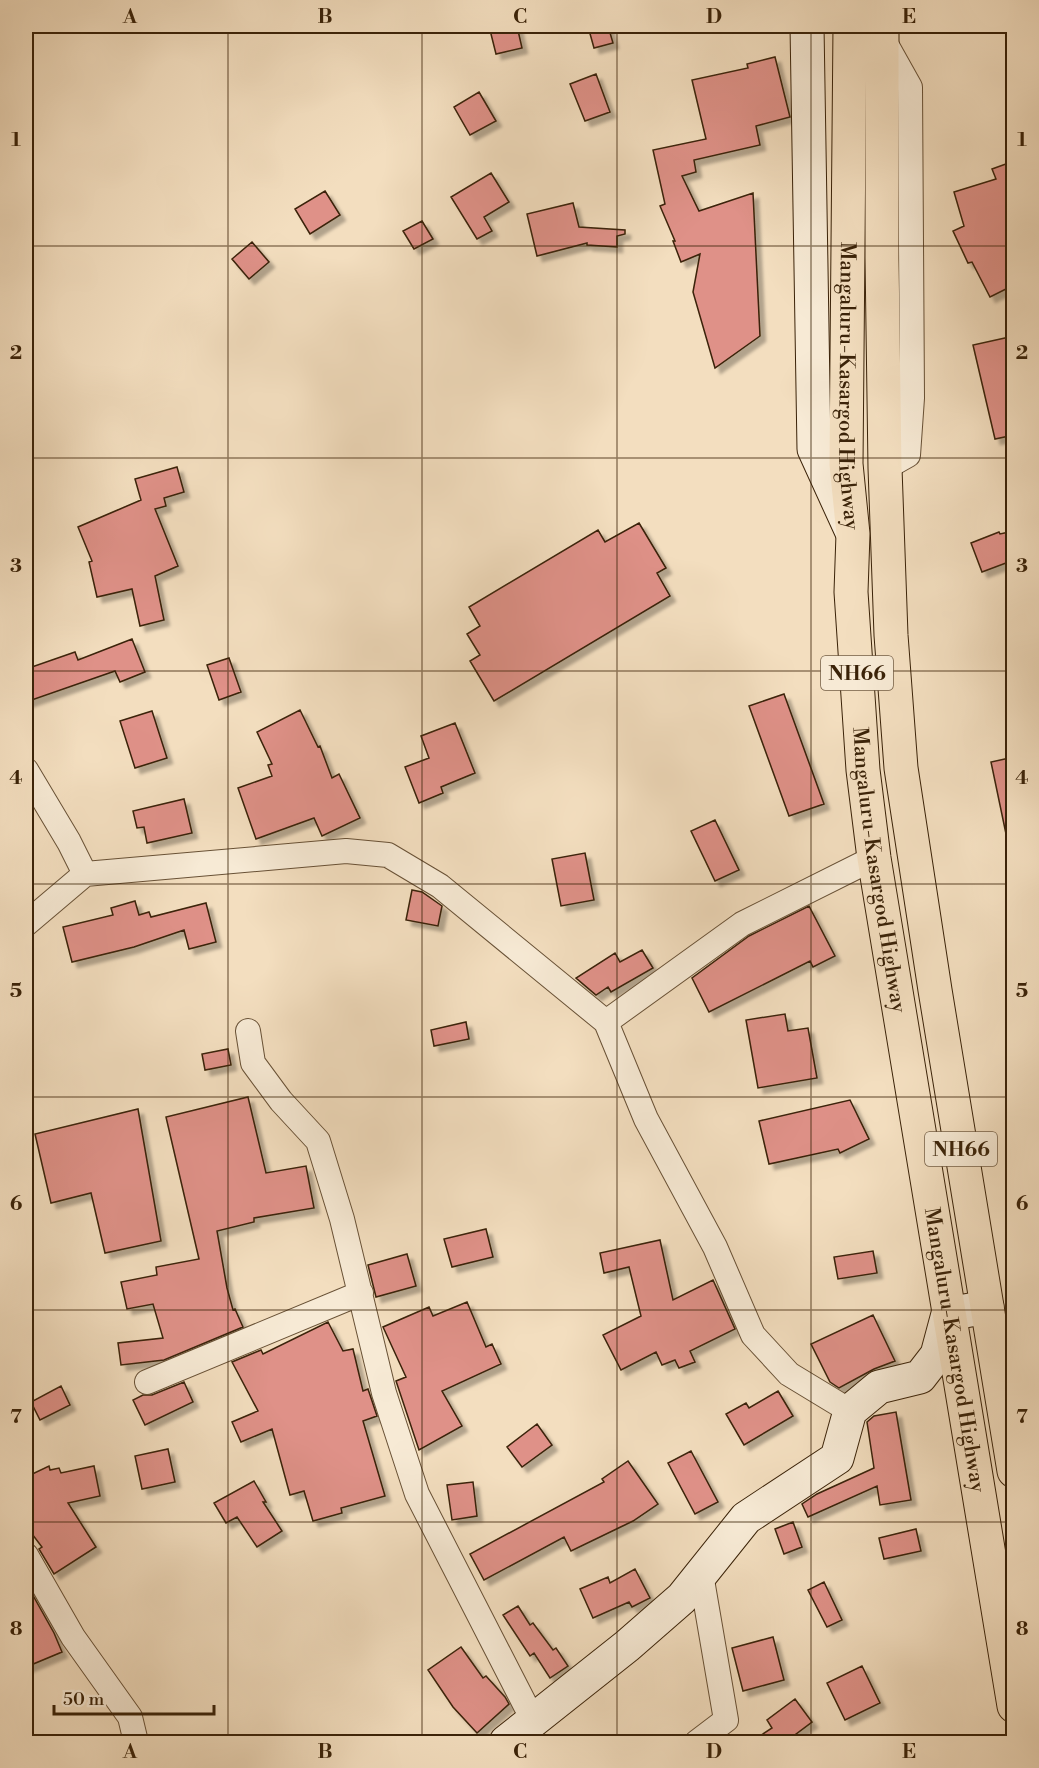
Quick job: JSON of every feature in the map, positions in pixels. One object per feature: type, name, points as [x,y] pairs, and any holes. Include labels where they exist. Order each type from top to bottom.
[{"type":"highway","name":"Mangaluru-Kasargod Highway","points":[[850,26],[846,464],[853,534],[853,616],[863,770],[874,858],[1014,1706]]},
{"type":"highway","name":"Mangaluru-Kasargod Highway","points":[[882,31],[885,468],[891,635],[901,768],[1014,1471]]},
{"type":"street","points":[[807,26],[814,449],[853,534]]},
{"type":"street","points":[[26,770],[86,874]]},
{"type":"street","points":[[26,924],[86,874],[346,851],[388,855],[440,886],[606,1022],[646,1119],[715,1247],[753,1335],[789,1374],[850,1411]]},
{"type":"street","points":[[606,1022],[742,924],[874,858]]},
{"type":"street","points":[[248,1031],[253,1063],[281,1101],[318,1141],[342,1219],[384,1393],[417,1494],[534,1722]]},
{"type":"street","points":[[147,1382],[361,1293]]},
{"type":"street","points":[[506,1743],[627,1646],[682,1598],[747,1518],[837,1458],[850,1411],[879,1387],[920,1377],[937,1355],[948,1314],[987,1307]]},
{"type":"street","points":[[26,1555],[73,1637],[130,1717],[136,1743]]},
{"type":"street","points":[[697,1743],[726,1720],[701,1574]]},
{"type":"building","points":[[489,26],[517,26],[522,48],[496,54]]},
{"type":"building","points":[[608,26],[613,43],[594,48],[589,30]]},
{"type":"building","points":[[775,57],[790,117],[756,126],[760,145],[694,160],[696,172],[682,176],[699,211],[753,193],[760,336],[715,368],[693,292],[700,254],[681,262],[660,206],[665,204],[653,150],[706,139],[692,80],[748,68],[747,64]]},
{"type":"building","points":[[596,74],[610,112],[585,121],[570,84]]},
{"type":"building","points":[[479,92],[496,121],[470,135],[454,107]]},
{"type":"building","points":[[1014,161],[1014,285],[990,297],[972,262],[968,263],[953,231],[964,226],[954,192],[996,179],[992,169]]},
{"type":"building","points":[[491,173],[509,202],[484,217],[492,231],[477,239],[451,197]]},
{"type":"building","points":[[325,191],[340,215],[310,234],[295,209]]},
{"type":"building","points":[[573,203],[579,227],[625,230],[625,234],[617,236],[617,247],[587,245],[587,243],[537,256],[527,214]]},
{"type":"building","points":[[422,221],[433,239],[414,249],[403,231]]},
{"type":"building","points":[[252,242],[269,262],[249,279],[232,259]]},
{"type":"building","points":[[1014,336],[1014,435],[995,439],[973,345]]},
{"type":"building","points":[[177,467],[184,492],[164,498],[166,506],[155,509],[178,566],[155,576],[164,620],[140,626],[132,589],[97,597],[89,562],[92,561],[78,527],[141,500],[135,479]]},
{"type":"building","points":[[639,523],[666,568],[657,573],[670,596],[494,701],[470,661],[480,655],[467,634],[480,626],[469,607],[598,530],[605,542]]},
{"type":"building","points":[[1014,531],[1014,560],[982,572],[971,543],[999,532],[1000,534]]},
{"type":"building","points":[[132,639],[145,672],[120,682],[115,671],[26,702],[26,669],[75,652],[78,660]]},
{"type":"building","points":[[229,658],[241,692],[219,700],[207,665]]},
{"type":"building","points":[[784,694],[824,804],[789,816],[749,706]]},
{"type":"building","points":[[300,710],[318,747],[320,746],[332,778],[339,774],[360,818],[322,836],[314,818],[256,839],[238,788],[272,776],[268,765],[272,764],[257,732]]},
{"type":"building","points":[[152,711],[167,758],[135,768],[120,721]]},
{"type":"building","points":[[455,723],[475,773],[441,787],[443,793],[419,803],[405,767],[429,758],[421,736]]},
{"type":"building","points":[[1014,757],[1014,833],[1006,834],[991,762]]},
{"type":"building","points":[[184,799],[192,833],[147,843],[144,827],[137,828],[133,811]]},
{"type":"building","points":[[715,820],[739,870],[715,881],[691,831]]},
{"type":"building","points":[[585,853],[594,900],[561,906],[552,859]]},
{"type":"building","points":[[412,890],[422,892],[442,906],[438,926],[406,920]]},
{"type":"building","points":[[135,901],[139,915],[149,912],[151,917],[206,903],[216,942],[189,949],[184,930],[134,947],[72,962],[63,927],[113,915],[111,908]]},
{"type":"building","points":[[809,906],[835,956],[813,967],[810,961],[709,1012],[692,978],[749,936]]},
{"type":"building","points":[[642,950],[653,968],[611,992],[608,987],[596,995],[576,978],[615,953],[620,962]]},
{"type":"building","points":[[785,1014],[788,1031],[808,1028],[817,1078],[758,1088],[746,1020]]},
{"type":"building","points":[[466,1022],[469,1039],[434,1046],[431,1030]]},
{"type":"building","points":[[228,1049],[231,1065],[205,1070],[202,1054]]},
{"type":"building","points":[[248,1097],[266,1173],[306,1166],[314,1208],[254,1218],[254,1222],[217,1231],[227,1288],[233,1310],[235,1309],[243,1327],[164,1360],[121,1365],[118,1343],[163,1338],[153,1304],[127,1309],[121,1282],[157,1275],[156,1267],[199,1259],[166,1117]]},
{"type":"building","points":[[850,1100],[869,1139],[840,1153],[838,1149],[769,1164],[759,1121]]},
{"type":"building","points":[[138,1109],[161,1241],[105,1253],[91,1193],[51,1203],[35,1134]]},
{"type":"building","points":[[486,1229],[493,1257],[452,1267],[444,1239]]},
{"type":"building","points":[[660,1240],[673,1300],[713,1280],[735,1329],[690,1351],[695,1362],[679,1368],[675,1360],[662,1365],[656,1352],[621,1370],[603,1335],[641,1316],[629,1267],[604,1273],[600,1253]]},
{"type":"building","points":[[873,1251],[877,1273],[838,1279],[834,1257]]},
{"type":"building","points":[[407,1254],[416,1286],[376,1297],[368,1265]]},
{"type":"building","points":[[467,1302],[486,1347],[492,1344],[501,1364],[442,1391],[462,1426],[419,1450],[396,1381],[406,1377],[383,1327],[429,1307],[433,1316]]},
{"type":"building","points":[[873,1315],[895,1361],[874,1369],[839,1388],[830,1382],[811,1344]]},
{"type":"building","points":[[328,1322],[343,1351],[353,1349],[363,1391],[368,1389],[377,1416],[363,1421],[385,1496],[341,1508],[342,1513],[313,1521],[304,1491],[290,1495],[272,1429],[241,1442],[232,1422],[258,1411],[232,1362],[261,1350],[263,1354]]},
{"type":"building","points":[[184,1382],[193,1402],[145,1425],[133,1400]]},
{"type":"building","points":[[61,1386],[70,1405],[40,1420],[31,1402]]},
{"type":"building","points":[[778,1391],[793,1416],[744,1445],[726,1414],[746,1403],[749,1408]]},
{"type":"building","points":[[896,1412],[911,1500],[880,1505],[877,1486],[808,1517],[802,1504],[817,1494],[874,1468],[867,1422],[874,1416]]},
{"type":"building","points":[[537,1424],[552,1445],[522,1467],[507,1447]]},
{"type":"building","points":[[168,1449],[175,1482],[142,1489],[135,1456]]},
{"type":"building","points":[[691,1451],[718,1502],[695,1514],[668,1463]]},
{"type":"building","points":[[628,1461],[658,1504],[633,1521],[571,1551],[564,1537],[484,1580],[470,1554],[604,1482],[602,1479]]},
{"type":"building","points":[[49,1466],[50,1470],[59,1468],[61,1473],[94,1466],[100,1496],[68,1503],[96,1547],[54,1574],[39,1549],[42,1547],[26,1526],[26,1477]]},
{"type":"building","points":[[254,1481],[266,1502],[263,1502],[282,1531],[257,1547],[237,1517],[226,1523],[214,1503]]},
{"type":"building","points":[[473,1482],[477,1516],[452,1520],[447,1485]]},
{"type":"building","points":[[793,1522],[802,1547],[784,1554],[775,1529]]},
{"type":"building","points":[[916,1529],[921,1551],[884,1559],[879,1538]]},
{"type":"building","points":[[635,1569],[650,1598],[632,1607],[629,1602],[593,1618],[580,1589],[608,1577],[610,1583]]},
{"type":"building","points":[[824,1582],[842,1620],[827,1627],[808,1590]]},
{"type":"building","points":[[26,1583],[62,1652],[26,1667]]},
{"type":"building","points":[[518,1606],[530,1625],[533,1623],[553,1650],[556,1648],[568,1666],[550,1678],[534,1653],[530,1656],[503,1615]]},
{"type":"building","points":[[773,1637],[784,1680],[743,1691],[732,1648]]},
{"type":"building","points":[[461,1647],[483,1678],[486,1676],[509,1704],[477,1733],[453,1707],[428,1670]]},
{"type":"building","points":[[862,1666],[880,1703],[845,1720],[827,1683]]},
{"type":"building","points":[[795,1699],[812,1722],[784,1743],[749,1743],[772,1728],[767,1720]]}]
